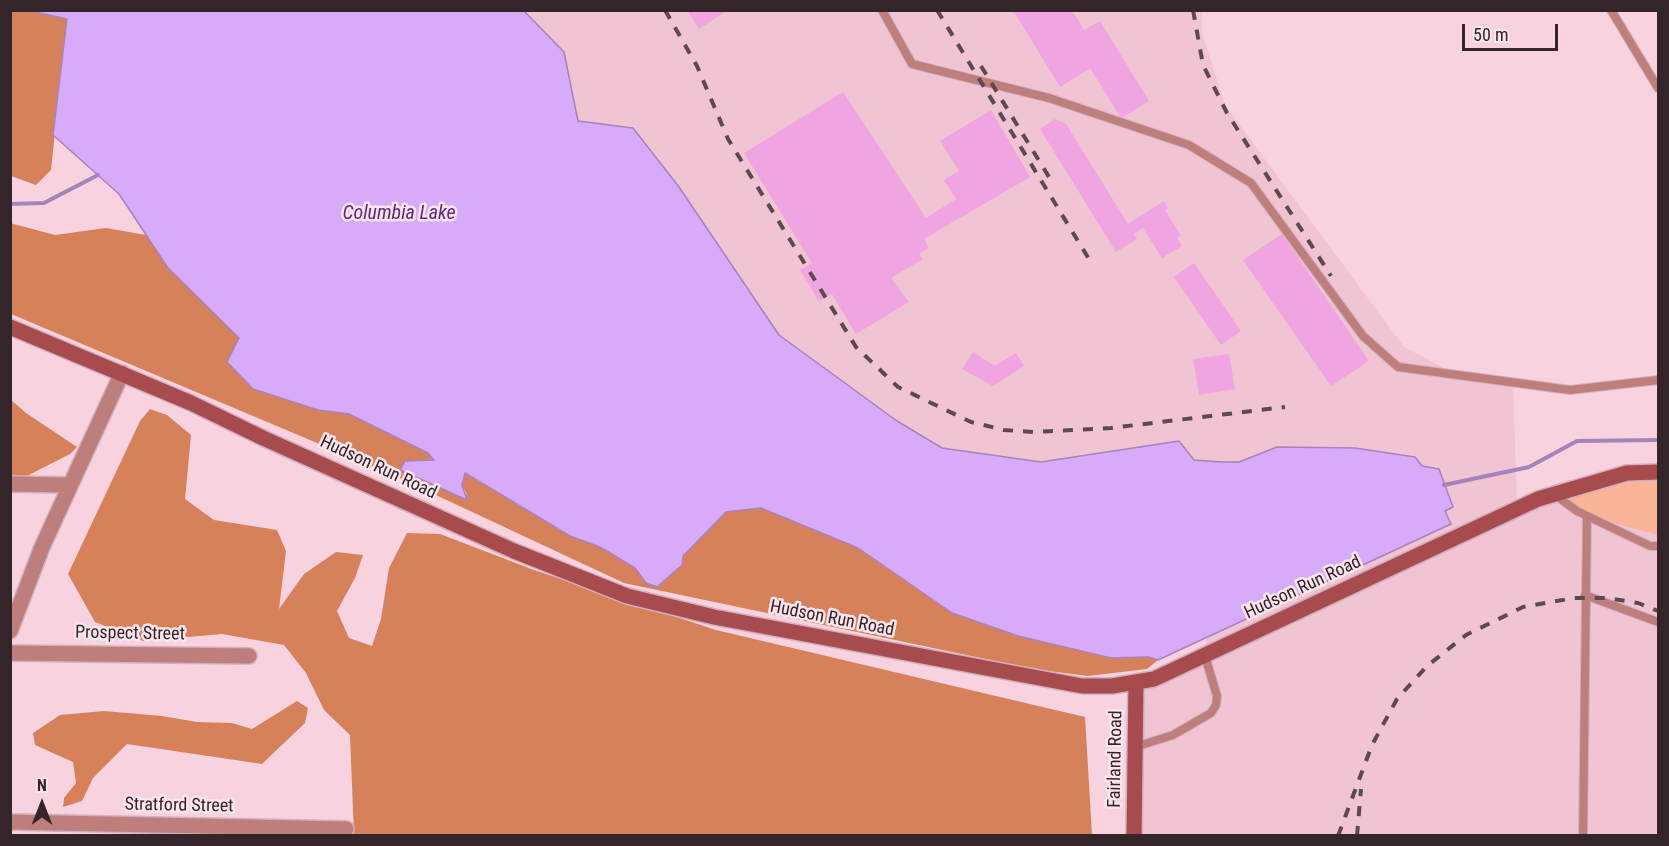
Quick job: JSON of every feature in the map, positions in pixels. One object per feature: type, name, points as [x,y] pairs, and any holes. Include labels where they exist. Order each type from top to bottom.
[{"type":"main road","name":"Hudson Run Road","points":[[10,327],[122,373],[514,551],[627,596],[714,617],[1082,686],[1136,683],[1154,679],[1517,508],[1554,494],[1627,473],[1659,472]]},
{"type":"main road","name":"Fairland Road","points":[[1134,836],[1136,683]]},
{"type":"street","points":[[10,631],[27,583],[122,373]]},
{"type":"street","points":[[10,484],[70,485]]},
{"type":"street","name":"Prospect Street","points":[[10,653],[249,656]]},
{"type":"street","name":"Stratford Street","points":[[10,822],[346,829]]},
{"type":"lane","points":[[882,10],[912,64],[1049,98],[1189,145],[1251,183],[1364,336],[1398,367],[1570,390],[1659,380]]},
{"type":"lane","points":[[1611,10],[1659,88]]},
{"type":"lane","points":[[1554,494],[1587,516],[1650,546],[1659,546]]},
{"type":"lane","points":[[1583,836],[1587,516]]},
{"type":"lane","points":[[1585,595],[1659,622]]},
{"type":"lane","points":[[1135,747],[1173,735],[1211,712],[1216,705],[1217,696],[1205,656]]},
{"type":"shaded area","points":[[10,11],[30,11],[67,18],[51,170],[36,185],[11,176]]},
{"type":"shaded area","points":[[524,11],[1202,11],[1202,33],[1225,105],[1404,347],[1459,376],[1513,380],[1517,508],[1554,494],[1658,534],[1658,835],[1134,835],[1136,683],[1205,655],[1221,462],[1194,460],[1179,442],[1041,462],[942,448],[897,421],[779,335],[679,187],[633,128],[578,121],[564,52]]},
{"type":"shaded area","points":[[10,223],[55,235],[106,228],[146,235],[168,268],[318,410],[349,414],[428,453],[434,461],[405,461],[401,470],[467,495],[462,485],[465,473],[570,536],[600,547],[635,568],[646,583],[658,587],[681,565],[683,556],[726,512],[761,508],[858,548],[952,613],[1018,636],[1111,658],[1148,657],[1158,660],[1147,669],[1088,676],[1033,669],[624,583],[393,475],[11,314]]},
{"type":"shaded area","points":[[10,399],[26,413],[77,447],[70,454],[23,478],[11,477]]},
{"type":"shaded area","points":[[150,409],[167,415],[191,435],[185,499],[214,520],[277,530],[286,551],[279,609],[304,574],[336,552],[363,555],[355,578],[337,611],[349,638],[372,646],[381,619],[389,568],[407,533],[440,534],[534,570],[716,630],[1085,717],[1092,835],[354,835],[350,735],[324,710],[306,673],[284,645],[222,634],[143,641],[95,622],[68,574],[140,421]]},
{"type":"shaded area","points":[[1658,472],[1658,535],[1587,516],[1554,494]]},
{"type":"shaded area","points":[[297,701],[308,708],[305,723],[262,764],[127,744],[93,778],[82,801],[63,807],[64,798],[76,783],[73,762],[35,745],[33,733],[60,715],[104,711],[162,716],[197,722],[232,723],[252,729]]},
{"type":"water","name":"Columbia Lake","points":[[31,11],[524,11],[564,52],[578,121],[633,128],[679,187],[779,335],[897,421],[942,448],[1041,462],[1179,441],[1194,460],[1239,462],[1277,447],[1355,448],[1415,457],[1422,466],[1439,469],[1453,507],[1445,511],[1451,524],[1158,660],[1148,657],[1111,658],[1018,636],[952,613],[858,548],[761,508],[726,512],[683,556],[682,565],[657,587],[646,583],[635,568],[600,547],[570,536],[465,473],[462,485],[467,500],[400,470],[405,461],[434,460],[428,453],[349,414],[318,410],[253,389],[227,362],[239,338],[168,268],[119,194],[53,135],[67,19]]},
{"type":"building","points":[[687,10],[728,10],[699,29]]},
{"type":"building","points":[[1013,10],[1072,10],[1084,30],[1100,21],[1149,101],[1121,118],[1090,68],[1060,87]]},
{"type":"building","points":[[843,92],[926,218],[956,199],[944,180],[959,171],[940,141],[991,110],[1030,177],[924,239],[929,248],[919,254],[923,259],[891,278],[909,302],[856,334],[832,294],[819,301],[800,270],[812,263],[744,153]]},
{"type":"building","points":[[1055,119],[1066,124],[1128,224],[1164,201],[1168,208],[1165,210],[1181,236],[1177,238],[1182,246],[1162,258],[1143,228],[1134,234],[1137,239],[1116,252],[1040,129]]},
{"type":"building","points":[[1282,234],[1369,361],[1331,386],[1243,260]]},
{"type":"building","points":[[1194,263],[1241,331],[1221,345],[1174,277]]},
{"type":"building","points":[[973,352],[995,366],[1016,353],[1024,366],[993,386],[962,369]]},
{"type":"building","points":[[1229,354],[1235,389],[1199,395],[1193,359]]},
{"type":"waterway","points":[[10,204],[44,203],[98,175]]},
{"type":"waterway","points":[[1444,485],[1529,467],[1577,441],[1658,440]]},
{"type":"railway","points":[[665,10],[697,66],[728,139],[856,347],[898,387],[971,422],[1004,430],[1033,432],[1111,428],[1285,407]]},
{"type":"railway","points":[[937,10],[1089,259]]},
{"type":"railway","points":[[1193,10],[1203,65],[1227,113],[1331,276]]},
{"type":"railway","points":[[981,66],[1049,177]]},
{"type":"railway","points":[[1338,836],[1372,745],[1397,699],[1427,666],[1466,635],[1523,607],[1574,598],[1607,598],[1638,603],[1658,611]]},
{"type":"railway","points":[[1357,836],[1361,789]]}]
